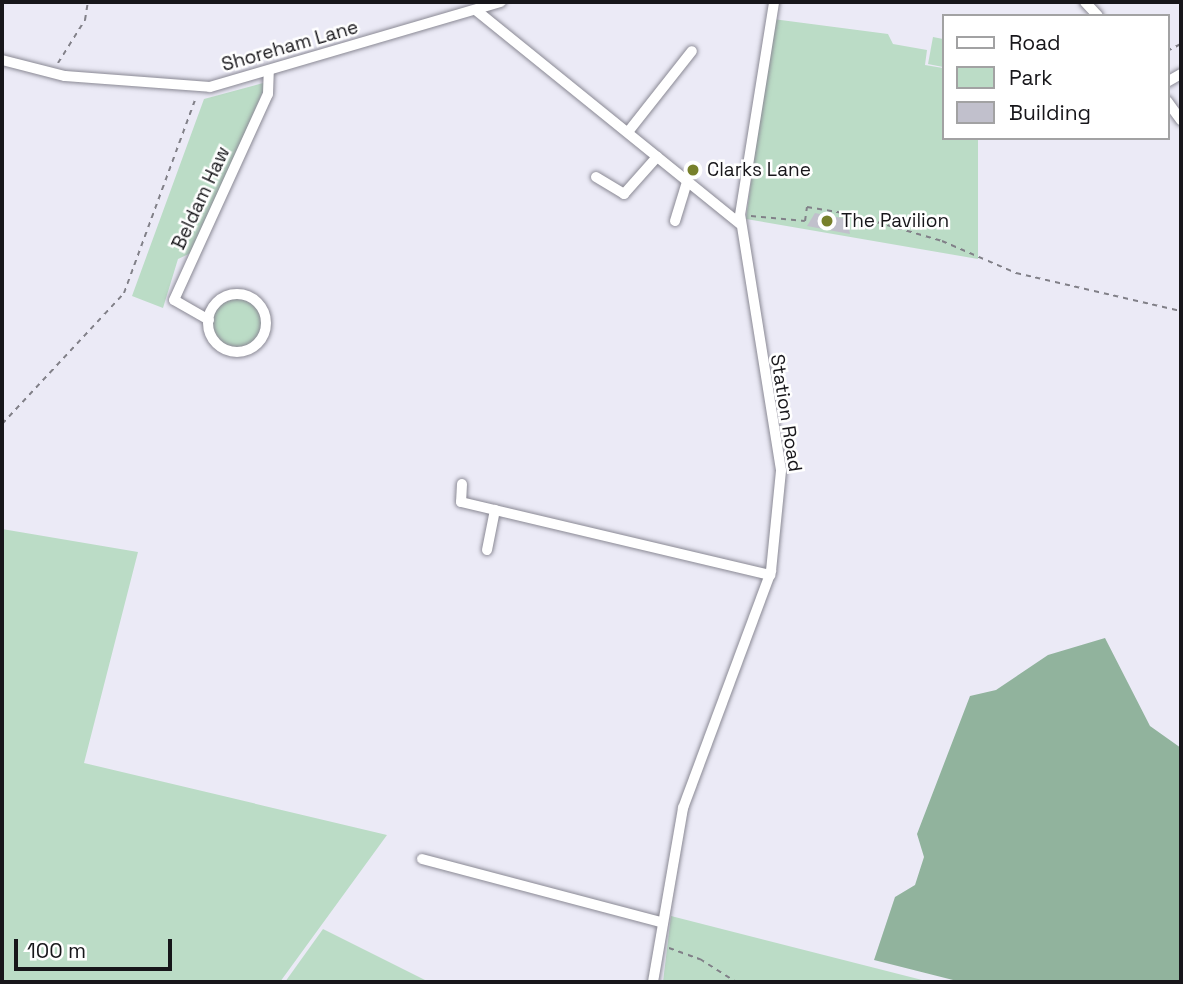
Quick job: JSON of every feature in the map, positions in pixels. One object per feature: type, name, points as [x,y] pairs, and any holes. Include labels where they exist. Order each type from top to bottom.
[{"type":"street","name":"Shoreham Lane","points":[[2,60],[52,72],[200,86],[269,71],[501,2]]},
{"type":"street","name":"Station Road","points":[[653,982],[661,922],[683,808],[770,575],[781,470],[740,220],[774,2]]},
{"type":"street","points":[[477,11],[687,182],[740,220]]},
{"type":"street","points":[[628,132],[692,51]]},
{"type":"street","name":"Beldam Haw","points":[[209,320],[174,300],[268,94],[269,71]]},
{"type":"street","points":[[1169,104],[1181,120]]},
{"type":"street","points":[[596,177],[624,194],[657,157]]},
{"type":"street","points":[[675,221],[687,182]]},
{"type":"street","points":[[231,292],[268,312],[247,355],[211,341],[209,320],[219,298],[231,292]]},
{"type":"street","points":[[462,484],[461,502],[770,575]]},
{"type":"street","points":[[487,550],[495,510]]},
{"type":"street","points":[[422,859],[661,922]]},
{"type":"path","points":[[52,72],[85,20],[88,2]]},
{"type":"path","points":[[2,424],[124,293],[200,86]]},
{"type":"path","points":[[740,220],[805,221],[807,207],[849,214],[942,240],[1016,273],[1181,311]]},
{"type":"path","points":[[666,959],[667,948],[681,952],[736,982]]},
{"type":"green space","points":[[773,19],[888,34],[893,44],[927,50],[925,65],[942,68],[942,140],[978,140],[978,259],[746,219]]},
{"type":"green space","points":[[933,37],[942,39],[942,67],[928,64]]},
{"type":"green space","points":[[267,82],[193,252],[178,259],[163,308],[132,296],[204,99]]},
{"type":"green space","points":[[237,299],[255,306],[262,324],[255,342],[237,349],[219,342],[212,324],[219,306]]},
{"type":"green space","points":[[2,529],[138,552],[84,763],[387,835],[280,982],[2,982]]},
{"type":"green space","points":[[1105,638],[1150,726],[1181,748],[1181,982],[961,982],[874,960],[895,897],[915,885],[924,857],[917,834],[970,696],[996,690],[1048,655]]},
{"type":"green space","points":[[671,916],[930,982],[663,982]]},
{"type":"green space","points":[[323,929],[429,982],[285,982]]},
{"type":"building","name":"The Pavilion","points":[[815,213],[847,219],[850,234],[807,226]]},
{"type":"place","name":"Clarks Lane","points":[[693,170]]},
{"type":"place","name":"The Pavilion","points":[[827,221]]}]
